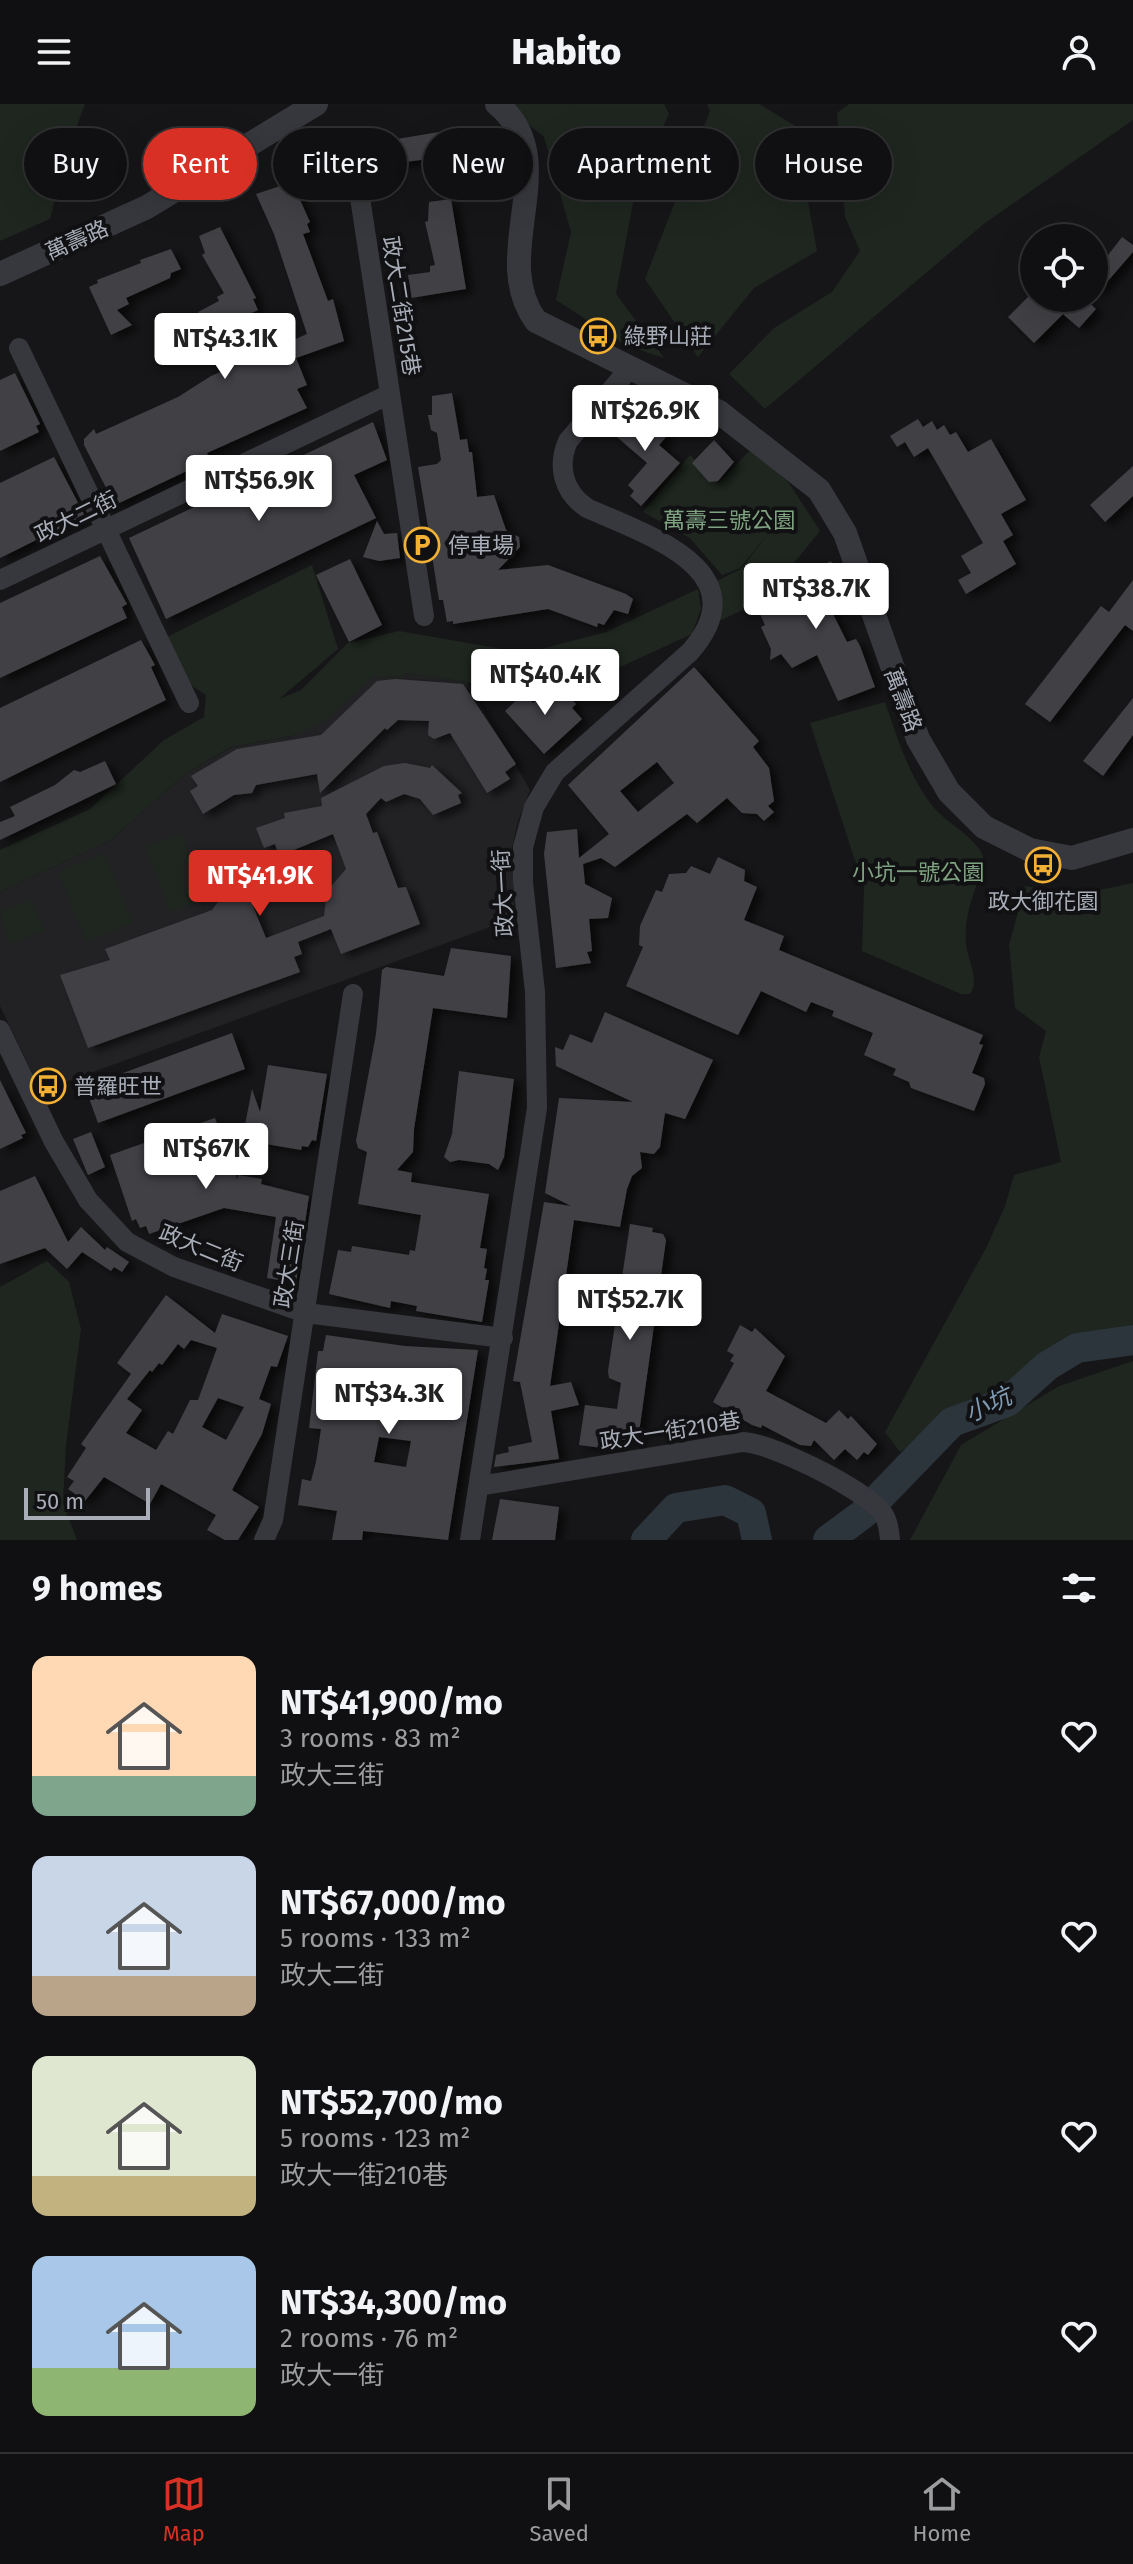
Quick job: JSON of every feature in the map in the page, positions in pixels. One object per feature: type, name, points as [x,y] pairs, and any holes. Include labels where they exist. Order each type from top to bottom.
[{"type":"street","name":"萬壽路","points":[[0,274],[147,207],[316,104]]},
{"type":"street","name":"萬壽路","points":[[497,104],[517,122],[527,150],[518,263],[519,283],[528,311],[553,333],[719,412],[794,467],[829,501],[845,533],[918,739],[933,768],[964,810],[1004,838],[1052,856],[1072,858],[1133,840]]},
{"type":"street","name":"政大二街215巷","points":[[360,200],[424,616]]},
{"type":"street","points":[[19,348],[189,703]]},
{"type":"street","name":"政大一街","points":[[470,1540],[537,1108],[535,992],[522,860],[529,818],[540,794],[563,764],[702,638],[711,609],[707,583],[688,557],[587,508],[574,497],[564,477],[563,453],[568,441],[630,368]]},
{"type":"street","name":"政大二街","points":[[0,580],[390,394]]},
{"type":"street","name":"政大三街","points":[[264,1540],[273,1520],[353,994]]},
{"type":"street","name":"政大二街","points":[[0,1030],[54,1142],[88,1200],[127,1242],[174,1267],[306,1313],[503,1338]]},
{"type":"street","name":"政大一街210巷","points":[[479,1486],[743,1442],[762,1443],[859,1492],[882,1512],[890,1540]]},
{"type":"shaded area","points":[[403,673],[467,682],[530,790],[512,848],[515,918],[41,1091],[0,1006],[0,892],[111,840],[186,773],[232,747],[297,735],[374,676],[402,677]]},
{"type":"green space","points":[[0,104],[85,104],[76,128],[24,128],[24,200],[55,200],[50,219],[0,241]]},
{"type":"green space","points":[[503,104],[664,104],[669,114],[663,128],[549,128],[549,155],[544,137]]},
{"type":"green space","points":[[707,104],[759,104],[794,125],[795,128],[755,128],[755,200],[808,200],[817,251],[754,288],[698,357],[645,279],[676,200],[739,200],[739,128],[703,128],[710,111]]},
{"type":"green space","points":[[849,104],[1133,104],[1133,120],[985,223],[765,409],[729,374],[774,328],[832,292],[860,251],[845,217],[844,200],[892,200],[892,128],[838,128],[837,113]]},
{"type":"green space","points":[[562,200],[634,200],[616,294],[664,358],[625,345],[556,300],[571,232]]},
{"type":"green space","name":"萬壽三號公園","points":[[752,448],[789,483],[820,531],[764,600],[719,621],[717,581],[741,569],[768,534],[740,568],[722,575],[690,538],[643,512],[690,455],[719,483]]},
{"type":"green space","points":[[312,565],[338,649],[279,699],[301,690],[348,643],[399,631],[526,653],[606,632],[698,589],[701,609],[692,634],[618,668],[527,691],[404,673],[402,677],[374,676],[324,721],[297,735],[231,747],[186,773],[111,840],[0,892],[0,850],[90,809],[164,740],[204,717],[206,695],[189,684],[167,637]]},
{"type":"green space","name":"小坑一號公園","points":[[885,702],[904,755],[923,792],[937,811],[973,842],[983,856],[966,931],[974,977],[970,994],[961,994],[862,951],[864,888],[810,723]]},
{"type":"green space","points":[[181,833],[206,898],[170,912],[145,846]]},
{"type":"green space","points":[[104,853],[133,923],[86,942],[58,872]]},
{"type":"green space","points":[[1133,883],[1133,1331],[1063,1347],[900,1452],[885,1432],[986,1248],[1005,1206],[1014,1175],[1061,1162],[1039,1057],[1046,1031],[1015,1008],[1009,945],[1025,886],[1080,894]]},
{"type":"green space","points":[[31,899],[44,931],[10,944],[0,911]]},
{"type":"green space","points":[[47,1261],[69,1282],[81,1329],[66,1445],[63,1503],[77,1540],[0,1540],[0,1287]]},
{"type":"green space","points":[[1133,1361],[1133,1540],[910,1540],[961,1445],[1059,1386]]},
{"type":"building","points":[[423,135],[423,160],[407,162],[407,137]]},
{"type":"building","points":[[273,188],[273,200],[300,200],[310,222],[307,224],[310,232],[303,234],[328,301],[333,299],[344,341],[296,358],[307,385],[297,389],[307,408],[207,453],[210,460],[115,505],[84,445],[84,439],[94,429],[96,434],[178,397],[211,376],[307,334],[274,234],[257,194]]},
{"type":"building","points":[[451,200],[466,289],[411,298],[408,275],[430,272],[430,266],[435,265],[425,222],[428,221],[429,202]]},
{"type":"building","points":[[220,227],[256,298],[253,299],[258,310],[211,332],[198,312],[219,301],[217,297],[224,293],[202,255],[205,253],[199,236]]},
{"type":"building","points":[[1122,237],[1133,245],[1133,252],[1108,281],[1108,255]]},
{"type":"building","points":[[171,249],[181,269],[171,273],[170,278],[126,298],[129,304],[117,310],[132,325],[111,335],[89,287],[98,283],[97,280],[141,263],[140,260]]},
{"type":"building","points":[[1020,305],[1020,312],[1093,312],[1079,328],[1063,314],[1034,343],[1008,317]]},
{"type":"building","points":[[15,373],[40,424],[36,426],[39,432],[0,451],[0,380]]},
{"type":"building","points":[[452,393],[460,440],[467,439],[469,452],[472,452],[477,497],[494,495],[506,530],[519,537],[520,547],[498,570],[548,565],[626,594],[633,599],[628,614],[614,610],[604,625],[598,623],[597,627],[548,609],[453,624],[453,621],[447,622],[443,600],[439,600],[430,543],[426,543],[424,528],[428,527],[418,467],[437,464],[441,460],[437,433],[431,430],[428,415],[432,415],[432,396]]},
{"type":"building","points":[[631,406],[662,429],[667,436],[659,445],[680,463],[641,506],[630,496],[634,491],[628,485],[647,463],[610,431]]},
{"type":"building","points":[[918,419],[923,427],[932,421],[937,430],[944,425],[950,435],[956,432],[968,452],[991,439],[1026,500],[1001,514],[1013,535],[1003,541],[1016,564],[966,594],[958,580],[971,573],[961,556],[983,543],[928,448],[914,457],[905,442],[897,447],[890,436]]},
{"type":"building","points":[[373,422],[387,460],[354,475],[376,518],[166,619],[129,538]]},
{"type":"building","points":[[714,440],[734,462],[718,481],[709,482],[692,463]]},
{"type":"building","points":[[54,457],[85,516],[0,558],[0,483]]},
{"type":"building","points":[[1133,466],[1133,496],[1105,522],[1090,505]]},
{"type":"building","points":[[377,521],[384,534],[397,533],[400,558],[379,561],[363,557]]},
{"type":"building","points":[[100,556],[127,604],[122,607],[127,618],[0,678],[0,603]]},
{"type":"building","points":[[350,559],[382,625],[349,642],[316,575]]},
{"type":"building","points":[[831,561],[849,601],[831,610],[847,642],[856,639],[860,646],[875,687],[838,701],[817,655],[792,668],[781,654],[770,660],[771,649],[761,627],[765,625],[756,605],[793,585],[791,581]]},
{"type":"building","points":[[1133,580],[1133,631],[1125,625],[1050,722],[1025,704],[1101,606],[1109,612]]},
{"type":"building","points":[[141,640],[155,665],[151,667],[166,700],[0,782],[0,708]]},
{"type":"building","points":[[694,667],[759,741],[753,747],[769,768],[774,801],[768,806],[774,812],[764,821],[757,814],[742,813],[727,798],[697,823],[687,814],[615,867],[601,858],[583,864],[585,884],[612,898],[608,918],[589,919],[592,951],[587,952],[591,963],[556,968],[544,854],[547,832],[577,829],[579,858],[609,834],[568,785]],"holes":[[[657,762],[674,783],[638,812],[620,791]]]},
{"type":"building","points":[[395,679],[463,684],[516,764],[505,772],[510,779],[487,793],[450,733],[434,739],[428,735],[429,721],[398,720],[387,730],[385,728],[320,793],[317,774],[256,785],[252,793],[234,795],[203,814],[190,791],[198,786],[191,776],[237,749],[321,735],[377,681]]},
{"type":"building","points":[[552,686],[558,694],[563,689],[576,704],[572,708],[582,719],[544,754],[505,711],[524,693],[533,703]]},
{"type":"building","points":[[1133,698],[1133,735],[1103,776],[1083,761]]},
{"type":"building","points":[[105,761],[116,784],[0,840],[0,822],[15,816],[10,807],[55,785],[74,770],[80,772]]},
{"type":"building","points":[[405,763],[430,768],[432,765],[462,793],[458,795],[461,803],[433,815],[420,799],[404,794],[386,802],[381,798],[366,814],[373,833],[377,832],[398,888],[406,887],[420,924],[341,954],[331,929],[298,942],[302,954],[294,957],[300,972],[88,1048],[60,975],[110,960],[105,949],[212,910],[223,895],[245,887],[266,938],[324,916],[327,891],[346,869],[333,834],[279,856],[275,844],[264,848],[256,828],[285,818],[284,813],[322,806],[321,798],[384,766]]},
{"type":"building","points":[[718,857],[745,870],[744,881],[757,887],[744,920],[784,936],[779,950],[983,1035],[979,1044],[983,1045],[972,1073],[984,1078],[985,1084],[974,1111],[911,1088],[909,1082],[893,1075],[896,1069],[864,1055],[873,1033],[832,1016],[834,1011],[811,1002],[806,1012],[761,991],[738,1035],[626,986],[643,947],[639,945],[640,926],[656,890],[662,892],[669,874],[686,873],[691,866],[710,874]]},
{"type":"building","points":[[451,948],[511,956],[507,1018],[433,1008],[413,1152],[397,1170],[412,1173],[411,1182],[489,1194],[480,1248],[487,1249],[484,1268],[487,1269],[485,1280],[489,1280],[482,1322],[416,1311],[417,1306],[391,1301],[390,1308],[329,1294],[338,1250],[351,1252],[352,1246],[409,1255],[410,1250],[415,1251],[421,1215],[358,1204],[367,1152],[358,1148],[356,1141],[376,1034],[382,970],[386,967],[444,976]]},
{"type":"building","points":[[605,1012],[713,1060],[685,1119],[665,1113],[660,1147],[654,1154],[640,1152],[642,1168],[632,1176],[627,1189],[620,1227],[574,1220],[550,1386],[571,1382],[579,1405],[551,1411],[559,1459],[494,1467],[496,1455],[509,1452],[508,1447],[532,1442],[520,1382],[513,1381],[544,1202],[571,1206],[545,1193],[559,1098],[633,1102],[556,1066],[555,1047],[563,1050],[570,1034],[592,1043]]},
{"type":"building","points":[[232,1033],[245,1069],[98,1123],[85,1087]]},
{"type":"building","points":[[268,1065],[327,1074],[316,1141],[312,1140],[308,1147],[302,1146],[301,1150],[260,1143],[262,1128],[245,1125],[252,1089],[260,1112]]},
{"type":"building","points":[[459,1071],[514,1079],[504,1157],[498,1170],[489,1164],[459,1160],[450,1162],[444,1157],[452,1134]]},
{"type":"building","points":[[0,1080],[26,1133],[21,1135],[23,1138],[0,1149]]},
{"type":"building","points":[[215,1118],[226,1148],[220,1150],[227,1174],[236,1175],[237,1180],[238,1175],[262,1179],[261,1184],[309,1196],[296,1283],[267,1278],[276,1217],[224,1208],[149,1234],[146,1226],[140,1228],[136,1219],[132,1221],[110,1155]]},
{"type":"building","points":[[91,1132],[105,1167],[88,1175],[73,1139]]},
{"type":"building","points":[[35,1176],[68,1242],[81,1227],[105,1250],[107,1247],[129,1262],[122,1272],[114,1267],[111,1271],[82,1252],[67,1269],[45,1248],[0,1264],[0,1191]]},
{"type":"building","points":[[630,1224],[653,1228],[652,1232],[663,1234],[666,1240],[638,1440],[619,1440],[618,1446],[602,1448],[579,1445],[585,1405],[617,1409],[621,1383],[609,1378],[608,1371]]},
{"type":"building","points":[[166,1295],[215,1333],[222,1314],[288,1336],[277,1367],[271,1366],[259,1399],[271,1404],[262,1434],[232,1490],[259,1507],[238,1540],[225,1540],[207,1530],[216,1515],[161,1484],[150,1504],[104,1477],[85,1501],[68,1489],[74,1481],[67,1477],[86,1448],[81,1444],[131,1374],[117,1363]],"holes":[[[191,1340],[217,1348],[198,1400],[190,1400],[173,1434],[168,1431],[156,1450],[126,1433],[142,1410],[127,1399],[150,1370],[152,1372],[159,1363],[162,1365],[178,1344],[184,1349]],[[218,1398],[244,1407],[226,1440],[202,1427]]]},
{"type":"building","points":[[740,1325],[752,1332],[755,1328],[785,1356],[766,1391],[826,1423],[839,1410],[848,1419],[851,1416],[877,1444],[868,1455],[864,1452],[857,1460],[845,1449],[834,1460],[814,1440],[811,1446],[800,1445],[762,1425],[761,1428],[752,1425],[713,1402],[734,1363],[730,1361],[734,1355],[727,1351]]},
{"type":"building","points":[[326,1335],[405,1346],[478,1350],[448,1540],[363,1531],[362,1540],[332,1540],[337,1511],[298,1505],[302,1479],[311,1481],[316,1462],[321,1429],[309,1428],[318,1351],[323,1351]],"holes":[[[366,1378],[398,1382],[395,1410],[362,1405]],[[379,1437],[411,1441],[406,1467],[374,1462]]]},
{"type":"building","points":[[500,1499],[559,1507],[555,1540],[492,1540]]},
{"type":"waterway","name":"小坑","points":[[828,1540],[863,1514],[952,1422],[1007,1402],[1047,1366],[1077,1348],[1133,1340]]},
{"type":"waterway","name":"小坑","points":[[646,1540],[676,1508],[725,1500],[751,1513],[757,1540]]},
{"type":"place","name":"綠野山莊","points":[[598,336]]},
{"type":"place","name":"停車場","points":[[422,545]]},
{"type":"place","name":"政大御花園","points":[[1043,865]]},
{"type":"place","name":"普羅旺世","points":[[48,1086]]}]
